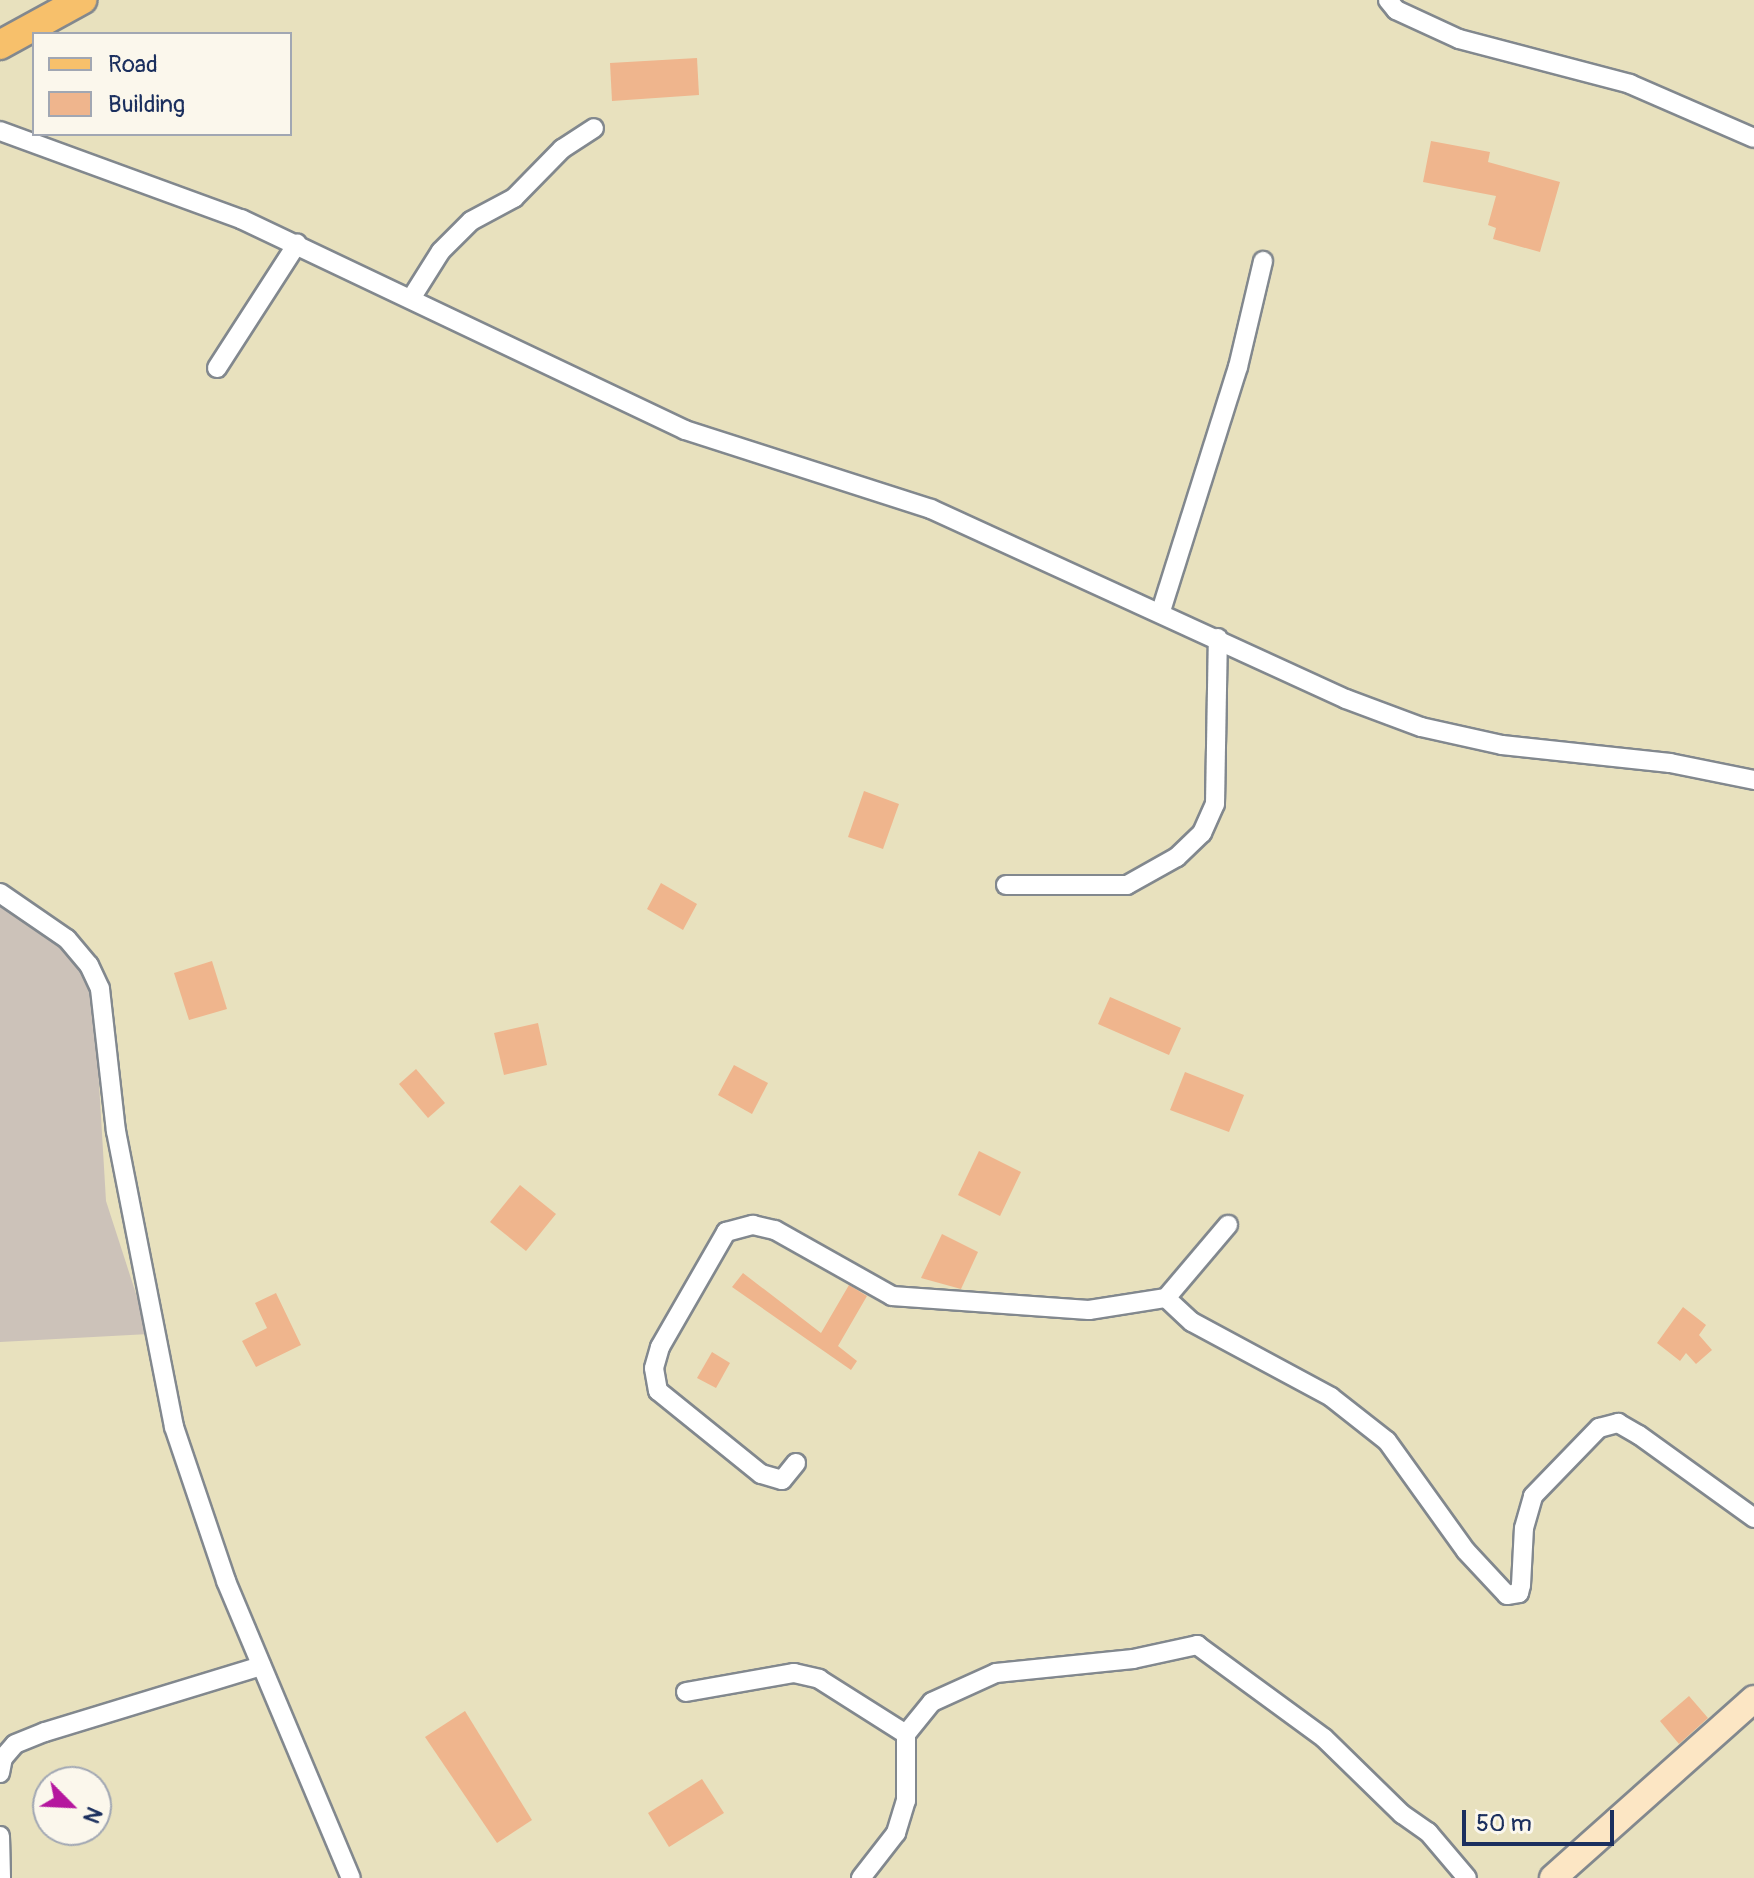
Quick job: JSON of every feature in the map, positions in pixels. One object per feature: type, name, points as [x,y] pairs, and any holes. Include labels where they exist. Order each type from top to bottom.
[{"type":"main road","points":[[0,45],[82,0]]},
{"type":"main road","points":[[1553,1878],[1754,1699]]},
{"type":"street","points":[[1388,0],[1396,10],[1459,39],[1630,84],[1754,138]]},
{"type":"street","points":[[412,297],[441,251],[471,221],[514,198],[562,149],[594,128]]},
{"type":"street","points":[[0,131],[297,244],[685,430],[931,509],[1161,611],[1346,699],[1421,727],[1502,745],[1670,763],[1754,780]]},
{"type":"street","points":[[217,368],[297,244]]},
{"type":"street","points":[[1161,611],[1238,367],[1263,261]]},
{"type":"street","points":[[1006,885],[1127,885],[1177,857],[1202,833],[1215,804],[1218,638]]},
{"type":"street","points":[[0,893],[67,939],[89,965],[100,989],[116,1131],[174,1427],[261,1666],[351,1878]]},
{"type":"street","points":[[796,1463],[782,1480],[761,1474],[658,1391],[654,1368],[660,1347],[726,1232],[753,1225],[775,1230],[892,1296],[1089,1310],[1166,1298],[1228,1225]]},
{"type":"street","points":[[1166,1298],[1192,1322],[1331,1397],[1387,1441],[1466,1551],[1507,1595],[1519,1593],[1524,1528],[1533,1496],[1599,1428],[1618,1423],[1639,1435],[1754,1518]]},
{"type":"street","points":[[867,1876],[896,1833],[906,1801],[906,1734],[932,1702],[996,1673],[1133,1659],[1197,1645],[1324,1738],[1402,1814],[1428,1832],[1467,1878]]},
{"type":"street","points":[[0,1773],[3,1758],[15,1744],[261,1666]]},
{"type":"street","points":[[686,1692],[794,1673],[819,1679],[906,1734]]},
{"type":"street","points":[[0,1836],[1,1878]]},
{"type":"shaded area","points":[[0,896],[19,906],[93,982],[106,1201],[149,1334],[0,1342]]},
{"type":"building","points":[[697,58],[699,95],[612,101],[610,63]]},
{"type":"building","points":[[1431,141],[1490,152],[1488,162],[1560,182],[1540,252],[1493,239],[1496,228],[1488,225],[1496,196],[1423,182]]},
{"type":"building","points":[[864,791],[899,804],[883,849],[848,837]]},
{"type":"building","points":[[661,883],[697,904],[683,930],[647,909]]},
{"type":"building","points":[[212,961],[227,1009],[189,1020],[174,973]]},
{"type":"building","points":[[1110,997],[1181,1028],[1169,1055],[1098,1024]]},
{"type":"building","points":[[538,1023],[547,1065],[504,1075],[494,1033]]},
{"type":"building","points":[[734,1065],[768,1083],[752,1114],[718,1095]]},
{"type":"building","points":[[416,1069],[445,1103],[428,1118],[399,1084]]},
{"type":"building","points":[[1185,1072],[1244,1095],[1229,1132],[1170,1110]]},
{"type":"building","points":[[979,1151],[1021,1172],[1000,1216],[958,1195]]},
{"type":"building","points":[[520,1185],[556,1214],[526,1251],[490,1222]]},
{"type":"building","points":[[942,1234],[978,1252],[961,1289],[921,1278]]},
{"type":"building","points":[[743,1273],[821,1333],[849,1285],[867,1296],[838,1346],[857,1361],[851,1370],[732,1287]]},
{"type":"building","points":[[276,1293],[301,1345],[256,1367],[242,1341],[267,1328],[255,1303]]},
{"type":"building","points":[[1683,1307],[1706,1325],[1699,1335],[1712,1350],[1696,1364],[1686,1353],[1680,1361],[1657,1343]]},
{"type":"building","points":[[712,1352],[730,1363],[716,1388],[697,1378]]},
{"type":"building","points":[[1689,1696],[1708,1718],[1679,1744],[1660,1721]]},
{"type":"building","points":[[465,1711],[532,1820],[497,1843],[425,1737]]},
{"type":"building","points":[[702,1779],[724,1813],[669,1847],[648,1813]]}]
